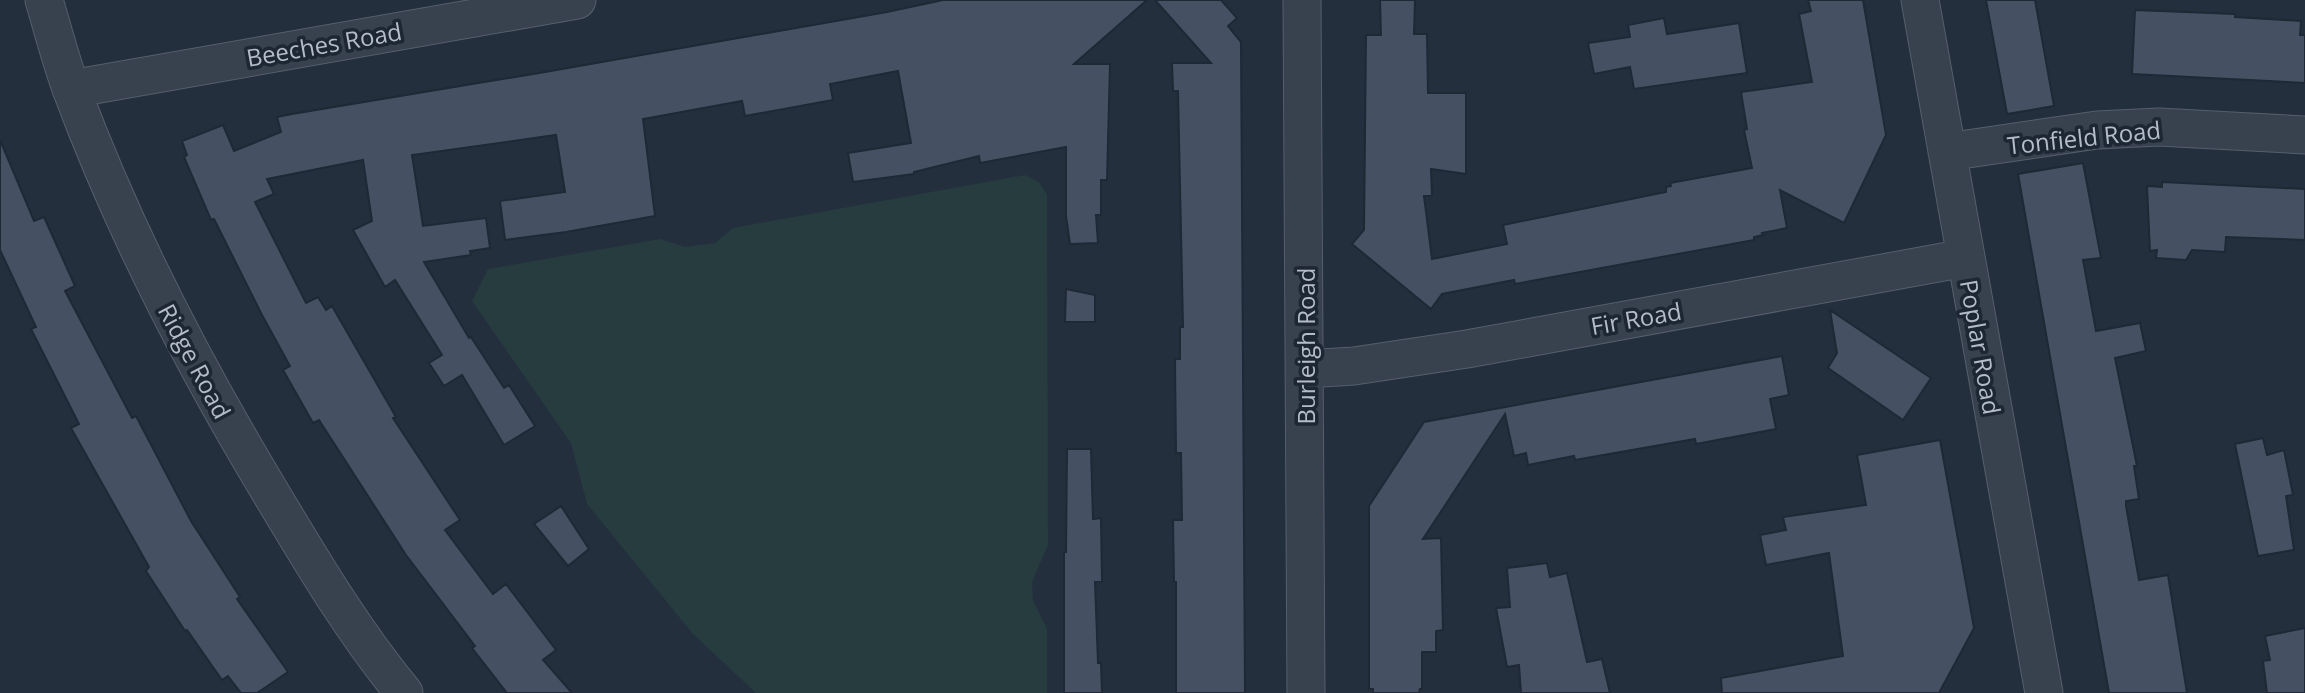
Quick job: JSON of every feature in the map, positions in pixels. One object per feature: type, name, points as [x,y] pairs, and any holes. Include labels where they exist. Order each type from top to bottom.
[{"type":"street","name":"Ridge Road","points":[[44,0],[71,89],[102,169],[157,290],[217,403],[337,604],[404,693]]},
{"type":"street","name":"Beeches Road","points":[[71,89],[578,0]]},
{"type":"street","name":"Burleigh Road","points":[[1302,0],[1306,693]]},
{"type":"street","name":"Poplar Road","points":[[1920,0],[2044,693]]},
{"type":"street","name":"Tonfield Road","points":[[1947,152],[2097,130],[2146,128],[2305,135]]},
{"type":"street","name":"Fir Road","points":[[1306,369],[1354,366],[1467,349],[1965,258]]},
{"type":"green space","points":[[1025,175],[1039,182],[1047,195],[1048,545],[1032,582],[1033,601],[1047,629],[1047,693],[756,693],[693,634],[587,504],[571,443],[472,301],[488,269],[660,239],[685,247],[715,243],[733,228]]},
{"type":"building","points":[[943,0],[1147,0],[1074,64],[1110,64],[1107,180],[1101,180],[1101,215],[1096,215],[1098,243],[1070,244],[1066,216],[1066,147],[980,163],[979,156],[914,174],[853,182],[848,153],[911,143],[898,71],[830,84],[833,100],[745,116],[742,101],[643,119],[655,216],[566,232],[505,240],[500,201],[565,192],[556,135],[412,155],[423,226],[486,218],[490,248],[470,251],[471,255],[424,262],[469,338],[471,337],[504,388],[509,385],[535,426],[504,445],[462,375],[444,386],[429,363],[442,355],[395,280],[385,287],[353,230],[372,221],[363,160],[267,179],[274,194],[255,202],[306,303],[318,297],[326,310],[332,306],[396,417],[393,418],[460,520],[445,530],[493,594],[506,584],[556,650],[543,660],[572,693],[507,693],[406,555],[319,420],[313,423],[283,370],[290,366],[214,219],[211,220],[184,157],[187,155],[182,141],[223,125],[234,151],[281,132],[277,117],[887,12]]},
{"type":"building","points":[[1155,0],[1221,0],[1237,18],[1228,26],[1241,42],[1245,693],[1176,693],[1173,520],[1182,520],[1181,453],[1176,453],[1175,359],[1180,359],[1180,327],[1183,327],[1178,91],[1173,91],[1172,63],[1211,63]]},
{"type":"building","points":[[1380,0],[1415,0],[1414,34],[1427,34],[1428,93],[1466,93],[1466,174],[1431,169],[1432,196],[1424,196],[1432,259],[1507,244],[1503,225],[1666,192],[1666,187],[1671,186],[1670,183],[1752,168],[1744,130],[1747,129],[1741,92],[1812,82],[1799,14],[1811,11],[1808,0],[1863,0],[1886,135],[1844,223],[1780,190],[1787,228],[1762,233],[1763,235],[1754,237],[1754,240],[1515,284],[1514,280],[1442,294],[1431,309],[1352,244],[1364,230],[1366,35],[1381,35]]},
{"type":"building","points":[[1986,0],[2035,0],[2054,106],[2007,114]]},
{"type":"building","points":[[2135,10],[2235,14],[2235,17],[2301,21],[2300,35],[2305,35],[2305,83],[2132,74]]},
{"type":"building","points":[[1664,18],[1667,34],[1739,23],[1747,73],[1634,89],[1630,67],[1594,74],[1588,43],[1630,37],[1628,25]]},
{"type":"building","points":[[0,140],[34,221],[44,217],[75,286],[65,291],[132,418],[136,416],[191,521],[240,597],[237,599],[288,672],[257,693],[241,693],[228,676],[222,680],[187,630],[185,631],[146,571],[149,567],[71,428],[79,424],[31,329],[36,327],[0,250]]},
{"type":"building","points":[[2083,163],[2101,258],[2083,260],[2096,331],[2140,323],[2146,351],[2115,358],[2137,466],[2134,466],[2139,499],[2126,501],[2126,506],[2139,580],[2168,575],[2187,693],[2109,693],[2018,174]]},
{"type":"building","points":[[2162,182],[2305,189],[2305,240],[2226,237],[2225,252],[2192,250],[2186,260],[2156,258],[2157,250],[2150,251],[2147,186],[2162,187]]},
{"type":"building","points":[[1066,289],[1095,295],[1095,322],[1065,322]]},
{"type":"building","points":[[1830,310],[1931,378],[1903,420],[1828,368],[1837,353]]},
{"type":"building","points":[[1782,356],[1789,395],[1770,399],[1776,429],[1696,444],[1695,439],[1575,460],[1574,456],[1528,465],[1526,453],[1514,456],[1505,414],[1423,539],[1441,538],[1443,630],[1436,631],[1436,652],[1422,652],[1422,689],[1419,693],[1373,693],[1373,689],[1369,689],[1369,506],[1424,422]]},
{"type":"building","points":[[2263,438],[2267,455],[2284,450],[2293,495],[2286,496],[2294,550],[2258,556],[2235,444]]},
{"type":"building","points":[[1940,440],[1974,628],[1939,693],[1722,693],[1721,678],[1843,656],[1829,553],[1766,565],[1760,535],[1786,530],[1783,517],[1866,505],[1857,455]]},
{"type":"building","points":[[1067,449],[1091,449],[1093,519],[1101,518],[1102,582],[1095,582],[1098,663],[1101,663],[1102,693],[1064,693]]},
{"type":"building","points":[[561,506],[589,549],[568,566],[534,524]]},
{"type":"building","points":[[1547,563],[1550,577],[1567,573],[1587,662],[1602,659],[1610,693],[1521,693],[1519,665],[1507,667],[1496,608],[1510,607],[1507,568]]},
{"type":"building","points":[[2305,628],[2305,693],[2267,693],[2263,661],[2270,660],[2265,636]]}]
